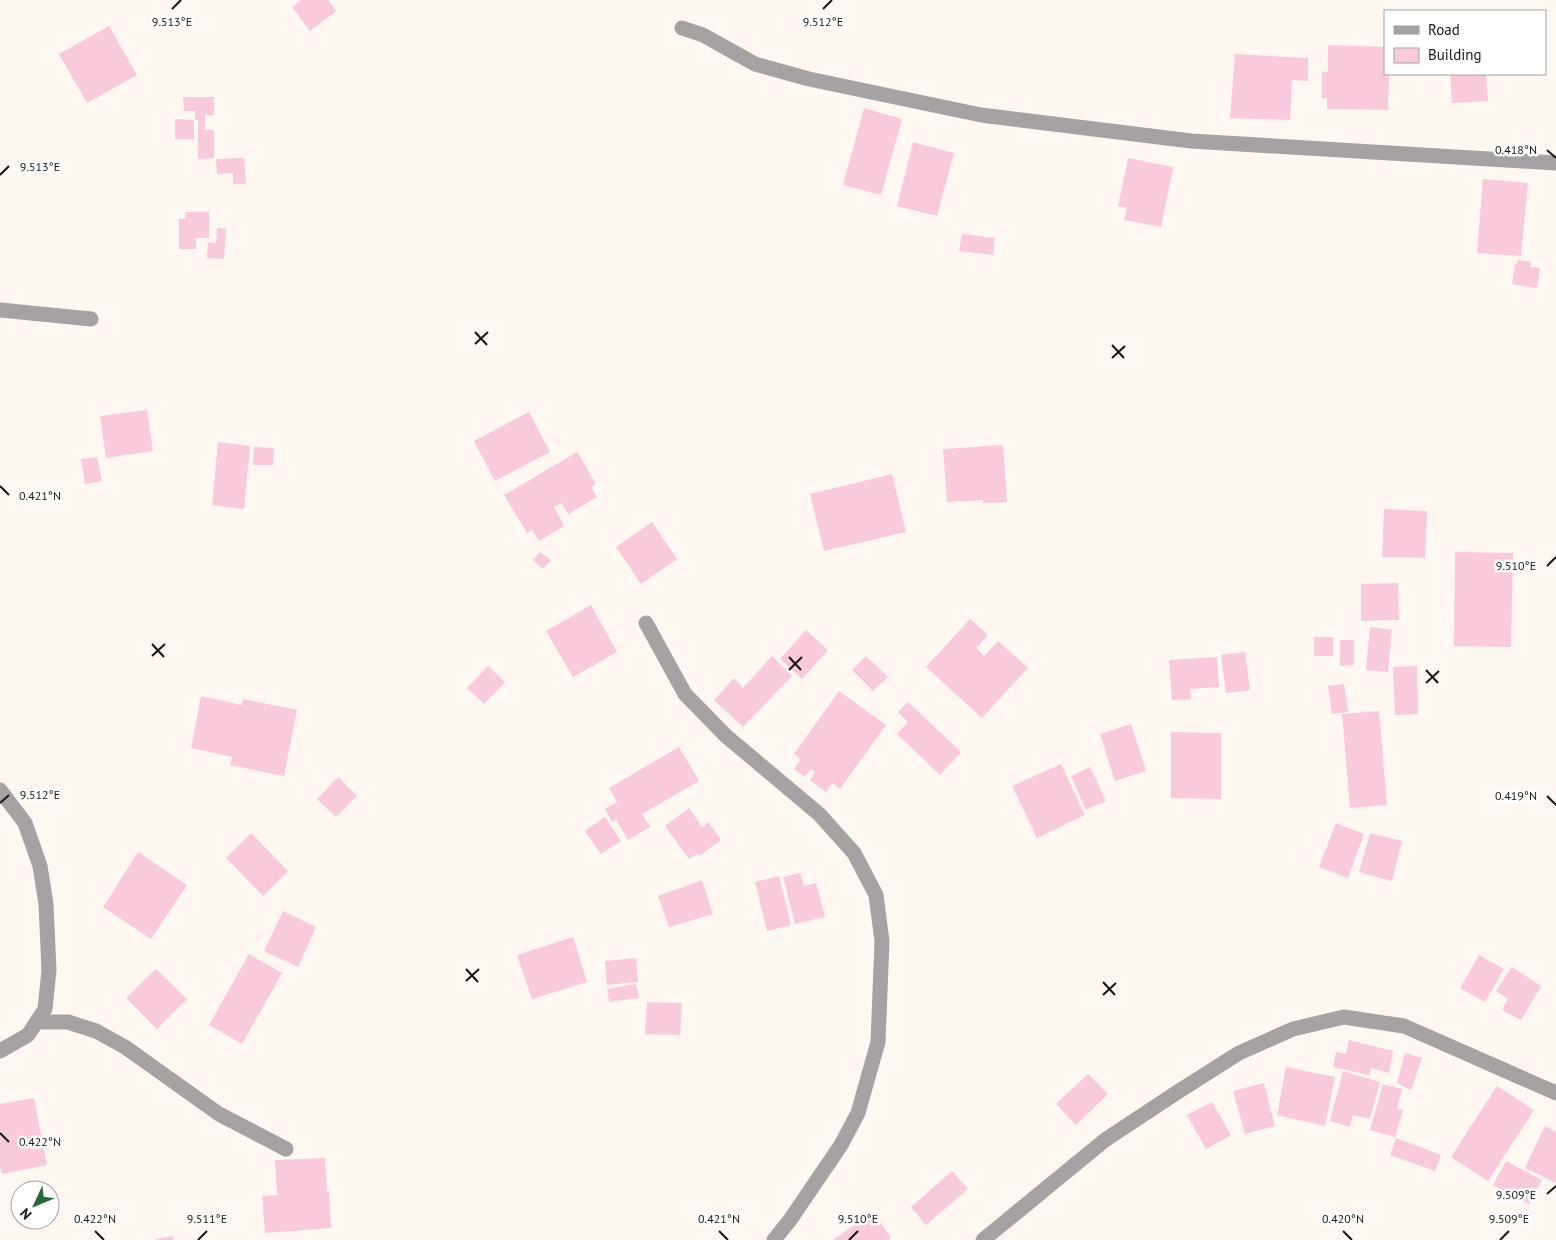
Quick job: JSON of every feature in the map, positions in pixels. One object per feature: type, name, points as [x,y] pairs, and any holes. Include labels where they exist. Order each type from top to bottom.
[{"type":"street","points":[[682,28],[703,36],[755,64],[809,79],[981,115],[1191,141],[1556,163]]},
{"type":"street","points":[[0,310],[91,319]]},
{"type":"street","points":[[646,623],[685,694],[726,736],[819,814],[854,853],[876,895],[882,941],[878,1042],[858,1113],[841,1145],[790,1220],[774,1240]]},
{"type":"street","points":[[0,790],[25,823],[40,866],[46,904],[49,970],[45,1009],[28,1035],[0,1051]]},
{"type":"street","points":[[983,1240],[1105,1140],[1239,1054],[1293,1029],[1344,1017],[1404,1026],[1556,1093]]},
{"type":"street","points":[[36,1022],[68,1022],[96,1031],[125,1047],[219,1114],[286,1149]]},
{"type":"building","points":[[301,0],[328,0],[336,11],[310,31],[292,7]]},
{"type":"building","points":[[109,26],[137,75],[87,103],[59,54]]},
{"type":"building","points":[[1328,45],[1384,47],[1384,75],[1389,75],[1388,110],[1327,109],[1327,98],[1322,98],[1322,72],[1328,72]]},
{"type":"building","points":[[1235,54],[1308,58],[1308,81],[1292,80],[1290,120],[1230,118]]},
{"type":"building","points":[[1450,75],[1486,75],[1488,101],[1452,103]]},
{"type":"building","points":[[183,97],[214,97],[214,115],[205,115],[205,130],[214,130],[214,158],[198,159],[198,120],[195,120],[195,111],[184,111]]},
{"type":"building","points":[[864,108],[902,119],[881,195],[843,185]]},
{"type":"building","points":[[175,119],[194,120],[194,139],[175,139]]},
{"type":"building","points":[[913,142],[954,153],[937,216],[897,206]]},
{"type":"building","points":[[244,158],[246,184],[233,184],[233,173],[217,174],[216,159]]},
{"type":"building","points":[[1128,158],[1173,167],[1161,227],[1124,220],[1127,208],[1118,206]]},
{"type":"building","points":[[1483,179],[1528,183],[1521,256],[1477,253]]},
{"type":"building","points":[[186,212],[209,212],[209,238],[196,238],[196,249],[179,249],[179,219],[185,219]]},
{"type":"building","points":[[217,228],[226,229],[224,259],[207,258],[208,242],[216,243]]},
{"type":"building","points":[[962,234],[995,238],[993,255],[959,251]]},
{"type":"building","points":[[1518,260],[1531,262],[1530,267],[1540,268],[1537,288],[1512,284],[1515,264],[1517,264]]},
{"type":"building","points":[[147,410],[153,451],[106,458],[100,416]]},
{"type":"building","points":[[529,412],[550,452],[495,481],[474,441]]},
{"type":"building","points":[[218,442],[250,446],[244,509],[212,505]]},
{"type":"building","points":[[1003,445],[1007,502],[983,503],[983,500],[947,502],[943,449]]},
{"type":"building","points":[[254,447],[274,448],[273,465],[253,465]]},
{"type":"building","points":[[577,452],[596,484],[591,487],[597,497],[568,514],[562,503],[554,507],[564,526],[539,541],[532,530],[527,533],[504,495]]},
{"type":"building","points":[[97,457],[102,481],[85,484],[81,459]]},
{"type":"building","points":[[892,474],[906,532],[824,551],[810,494]]},
{"type":"building","points":[[1384,509],[1427,511],[1425,558],[1382,557]]},
{"type":"building","points":[[652,522],[677,559],[641,584],[616,547]]},
{"type":"building","points":[[540,552],[551,560],[543,569],[533,560]]},
{"type":"building","points":[[1455,552],[1513,553],[1511,647],[1454,646]]},
{"type":"building","points":[[1398,583],[1399,620],[1361,621],[1361,584]]},
{"type":"building","points":[[591,605],[617,652],[573,677],[546,631]]},
{"type":"building","points":[[970,619],[988,635],[976,648],[984,656],[998,641],[1028,668],[982,718],[926,667]]},
{"type":"building","points":[[1370,627],[1392,630],[1388,672],[1366,670]]},
{"type":"building","points":[[806,630],[828,650],[802,679],[780,659]]},
{"type":"building","points":[[1314,637],[1333,637],[1333,656],[1314,656]]},
{"type":"building","points":[[1340,640],[1354,640],[1354,665],[1340,666]]},
{"type":"building","points":[[1245,652],[1250,690],[1226,693],[1221,655]]},
{"type":"building","points":[[772,656],[792,676],[743,727],[714,700],[734,678],[743,688]]},
{"type":"building","points":[[866,656],[888,677],[873,691],[852,670]]},
{"type":"building","points":[[1217,657],[1219,687],[1190,689],[1191,699],[1172,700],[1169,660]]},
{"type":"building","points":[[488,666],[505,682],[484,704],[467,688]]},
{"type":"building","points":[[1417,666],[1418,714],[1395,715],[1393,667]]},
{"type":"building","points":[[1344,684],[1348,712],[1332,714],[1328,686]]},
{"type":"building","points":[[839,691],[886,725],[840,789],[832,783],[826,792],[810,780],[815,772],[811,769],[805,777],[794,769],[801,759],[794,754]]},
{"type":"building","points":[[201,696],[242,705],[243,699],[297,710],[284,776],[230,765],[232,757],[191,748]]},
{"type":"building","points":[[908,702],[961,752],[940,775],[897,734],[908,722],[898,712]]},
{"type":"building","points":[[1379,711],[1387,805],[1350,808],[1342,714]]},
{"type":"building","points":[[1131,724],[1146,771],[1115,781],[1100,734]]},
{"type":"building","points":[[1171,732],[1221,733],[1221,799],[1171,798]]},
{"type":"building","points":[[679,747],[699,781],[642,814],[650,827],[628,840],[616,820],[612,822],[605,809],[617,802],[609,788]]},
{"type":"building","points":[[1061,764],[1085,815],[1037,838],[1012,786]]},
{"type":"building","points":[[1090,767],[1106,801],[1086,810],[1071,776]]},
{"type":"building","points":[[338,777],[357,796],[336,817],[317,799]]},
{"type":"building","points":[[689,808],[702,827],[708,822],[721,840],[699,856],[697,854],[689,859],[665,826]]},
{"type":"building","points":[[605,817],[621,841],[601,854],[585,831]]},
{"type":"building","points":[[1336,823],[1364,834],[1348,878],[1319,867]]},
{"type":"building","points":[[251,833],[288,871],[263,896],[226,858]]},
{"type":"building","points":[[1370,833],[1402,841],[1392,881],[1359,872]]},
{"type":"building","points":[[138,852],[187,885],[151,939],[103,907]]},
{"type":"building","points":[[800,873],[804,886],[816,883],[825,917],[795,924],[783,877]]},
{"type":"building","points":[[779,876],[791,925],[767,931],[755,882]]},
{"type":"building","points":[[702,880],[713,914],[669,927],[658,896]]},
{"type":"building","points":[[283,911],[316,927],[298,967],[264,951]]},
{"type":"building","points":[[573,937],[587,982],[532,999],[517,955]]},
{"type":"building","points":[[249,954],[282,973],[242,1044],[209,1025]]},
{"type":"building","points":[[1479,955],[1504,969],[1485,1002],[1460,988]]},
{"type":"building","points":[[636,958],[638,982],[607,985],[605,961]]},
{"type":"building","points":[[1512,967],[1541,986],[1521,1020],[1502,1010],[1508,999],[1496,991]]},
{"type":"building","points":[[156,969],[187,999],[157,1029],[126,998]]},
{"type":"building","points":[[636,984],[639,998],[609,1002],[607,989]]},
{"type":"building","points":[[647,1002],[682,1003],[680,1035],[645,1034]]},
{"type":"building","points":[[1349,1040],[1393,1051],[1389,1073],[1371,1068],[1369,1075],[1333,1067],[1336,1052],[1346,1054]]},
{"type":"building","points":[[1405,1053],[1422,1058],[1411,1090],[1397,1083]]},
{"type":"building","points":[[1286,1067],[1335,1077],[1325,1126],[1277,1115]]},
{"type":"building","points":[[1343,1071],[1380,1082],[1370,1119],[1353,1115],[1350,1127],[1330,1121]]},
{"type":"building","points":[[1088,1074],[1108,1094],[1076,1125],[1056,1104]]},
{"type":"building","points":[[1264,1083],[1275,1126],[1245,1134],[1233,1091]]},
{"type":"building","points":[[1383,1084],[1402,1089],[1397,1109],[1403,1110],[1395,1137],[1370,1130]]},
{"type":"building","points":[[1497,1086],[1534,1110],[1488,1181],[1451,1157]]},
{"type":"building","points":[[34,1098],[47,1165],[2,1174],[0,1165],[0,1104]]},
{"type":"building","points":[[1212,1102],[1231,1135],[1206,1149],[1187,1115]]},
{"type":"building","points":[[1545,1126],[1556,1132],[1556,1183],[1525,1168]]},
{"type":"building","points":[[1396,1138],[1441,1155],[1435,1171],[1390,1155]]},
{"type":"building","points":[[325,1158],[331,1228],[265,1233],[262,1196],[277,1195],[275,1160]]},
{"type":"building","points":[[1506,1161],[1542,1180],[1529,1204],[1493,1185]]},
{"type":"building","points":[[952,1171],[968,1189],[926,1225],[911,1207]]},
{"type":"building","points":[[873,1212],[891,1238],[889,1240],[833,1240]]},
{"type":"building","points":[[173,1236],[173,1240],[156,1240],[156,1239]]}]
